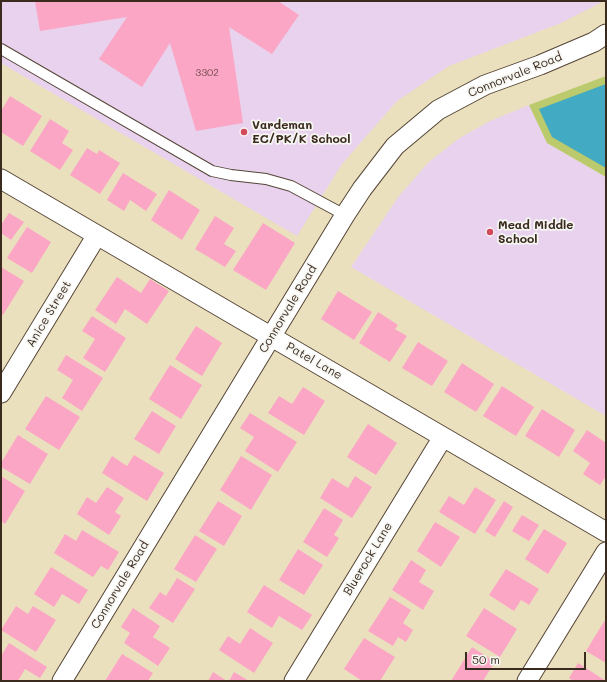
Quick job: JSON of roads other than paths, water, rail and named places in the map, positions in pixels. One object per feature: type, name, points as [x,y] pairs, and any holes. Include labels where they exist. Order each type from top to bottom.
[{"type":"street","name":"Connorvale Road","points":[[62,681],[345,215],[362,189],[395,146],[438,110],[485,85],[540,65],[594,42],[606,34]]},
{"type":"street","name":"Patel Lane","points":[[1,179],[606,532]]},
{"type":"street","name":"Anice Street","points":[[1,393],[97,235]]},
{"type":"street","name":"Bluerock Lane","points":[[294,681],[443,437]]},
{"type":"street","points":[[527,681],[606,552]]},
{"type":"lane","points":[[1,49],[212,171],[266,179],[291,186],[345,215]]},
{"type":"water","points":[[606,84],[606,168],[552,137],[539,109]]},
{"type":"place","name":"Vardeman EC/PK/K School","points":[[244,132]]},
{"type":"place","name":"Mead Middle School","points":[[490,232]]}]
